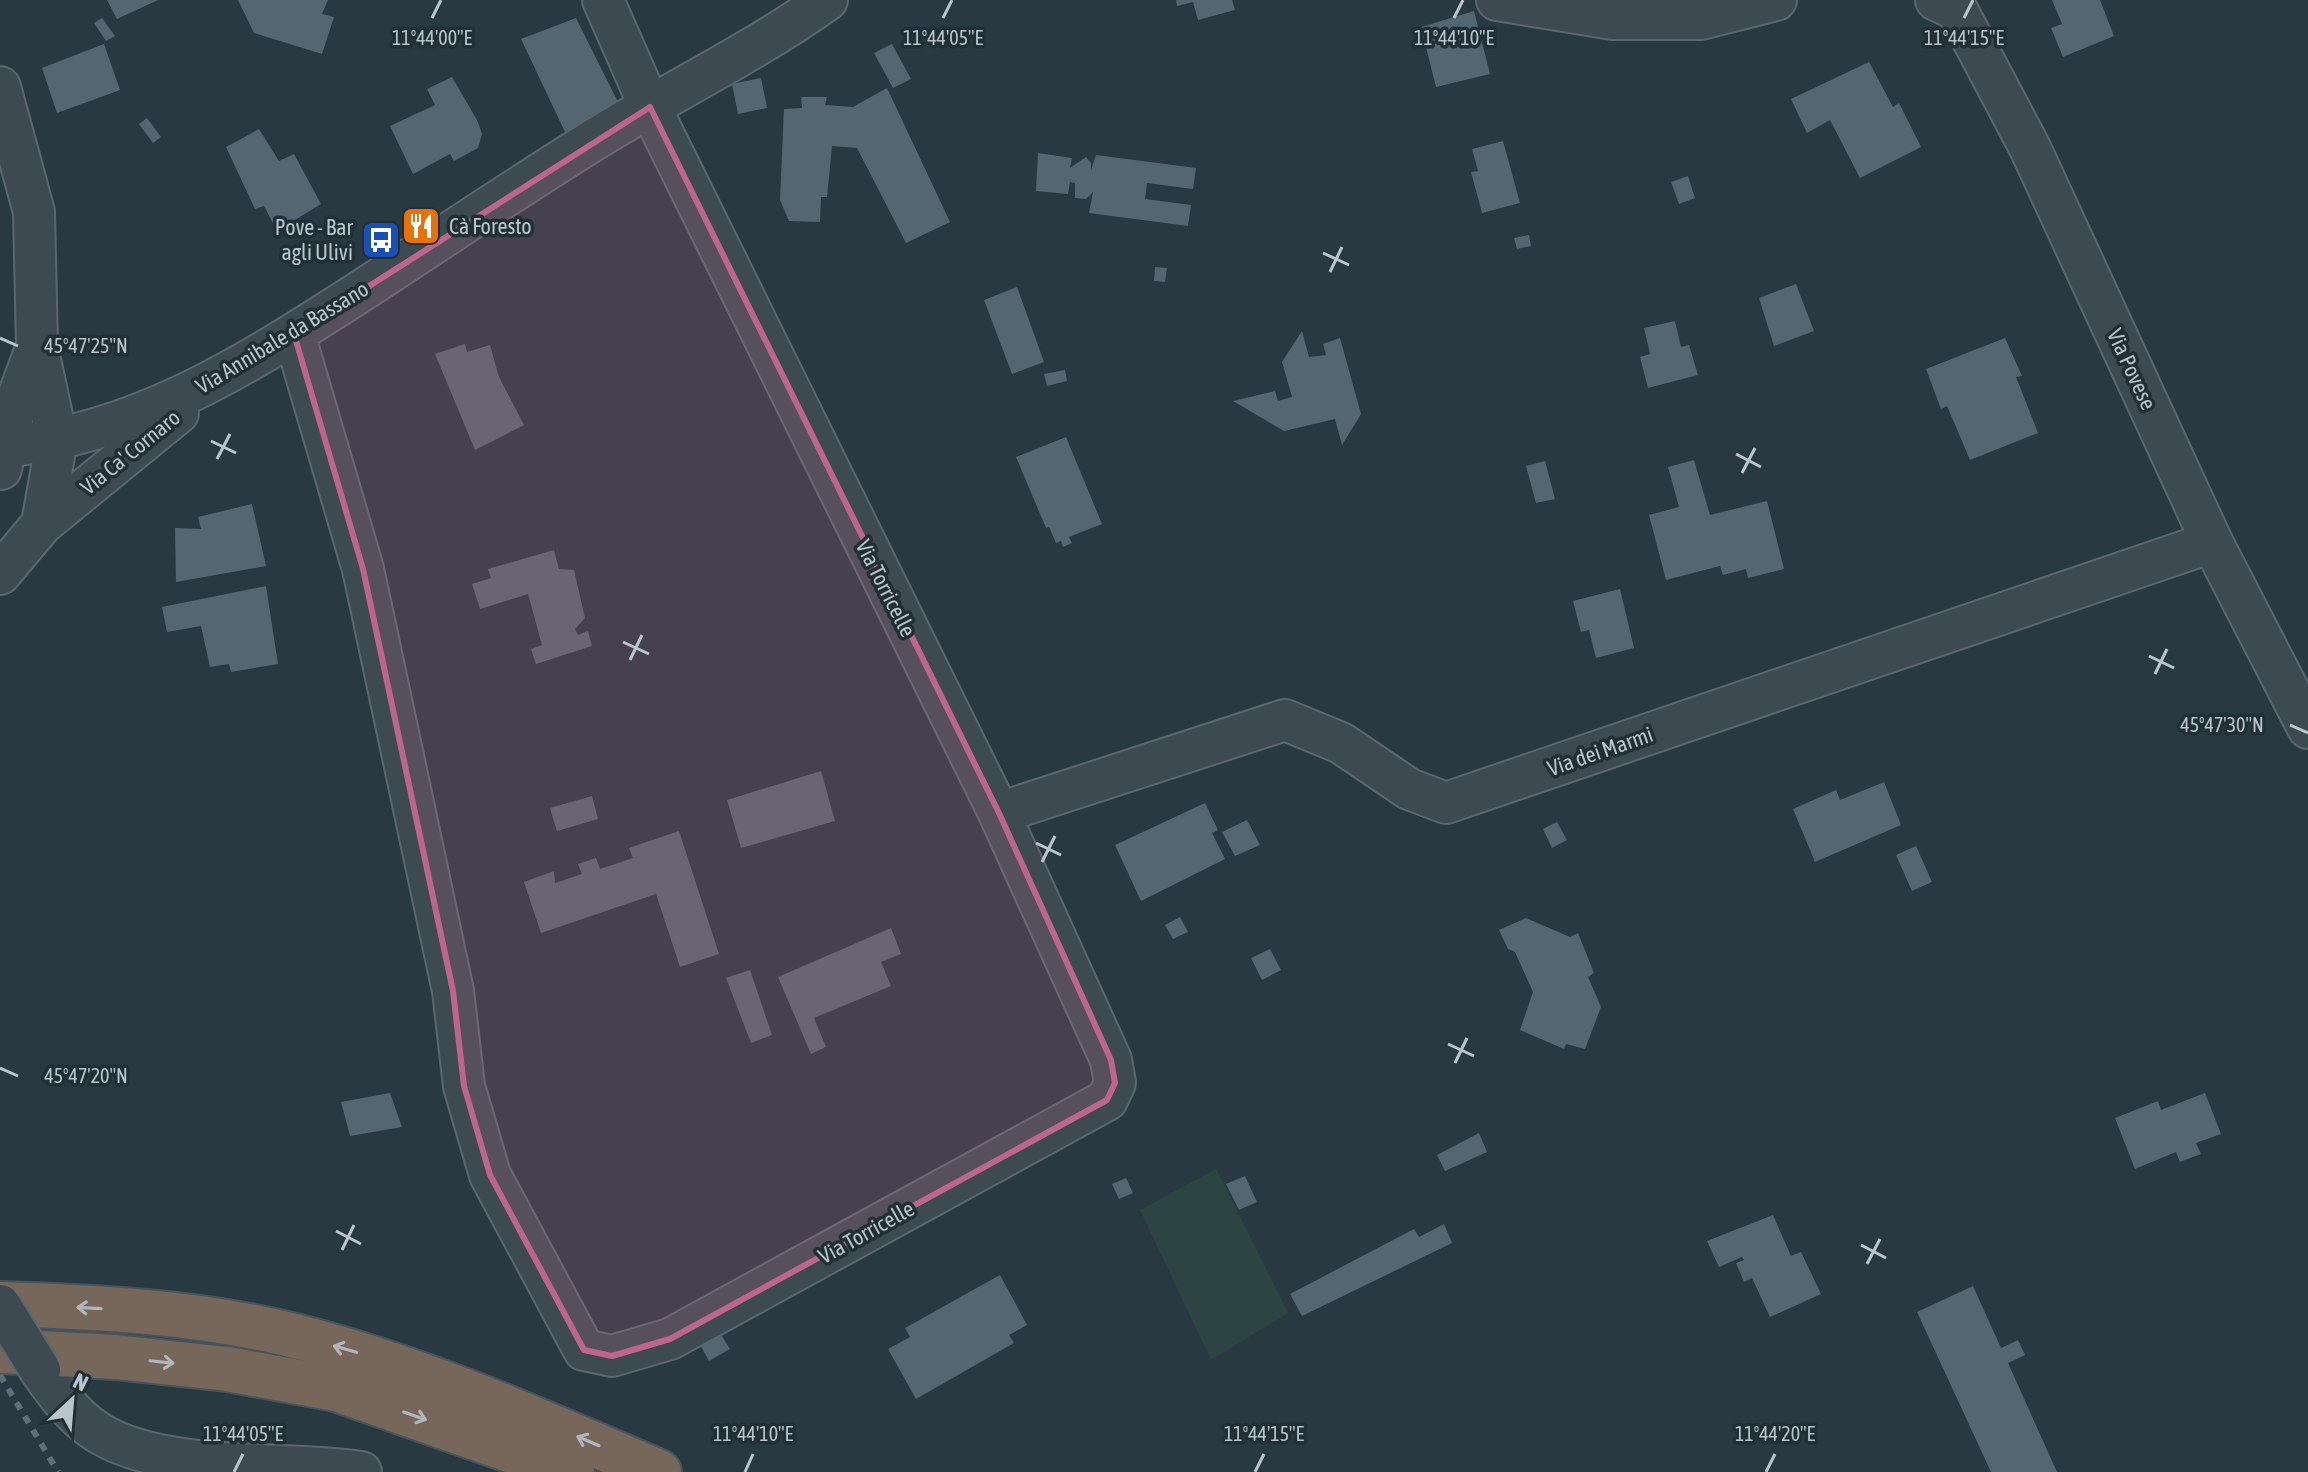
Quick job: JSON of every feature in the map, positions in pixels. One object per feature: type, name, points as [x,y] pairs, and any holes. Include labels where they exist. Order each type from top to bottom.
[{"type":"highway","points":[[0,1304],[185,1316],[292,1335],[363,1355],[462,1389],[659,1472]]},
{"type":"highway","points":[[0,1351],[115,1357],[227,1369],[336,1389],[572,1472]]},
{"type":"street","name":"Via Torricelle","points":[[294,334],[363,569],[453,991],[464,1086],[485,1161],[584,1350],[612,1356],[670,1339],[1107,1100],[1115,1083],[1111,1060],[999,813],[650,107],[603,0]]},
{"type":"street","name":"Via Annibale da Bassano","points":[[2,456],[123,420],[219,381],[650,107],[786,29],[827,0]]},
{"type":"street","points":[[1497,0],[1628,19],[1701,19],[1776,0]]},
{"type":"street","name":"Via Povese","points":[[1946,5],[2030,148],[2212,542],[2308,728]]},
{"type":"street","points":[[0,87],[34,212],[37,346],[57,439]]},
{"type":"street","points":[[2,456],[16,402],[37,346]]},
{"type":"street","name":"Via Ca' Cornaro","points":[[0,574],[42,524],[219,381]]},
{"type":"street","name":"Via Ca' Cornaro","points":[[42,524],[57,439]]},
{"type":"street","name":"Via dei Marmi","points":[[999,813],[1285,720],[1341,743],[1409,789],[1446,803],[2212,542]]},
{"type":"street","points":[[0,1304],[62,1402],[108,1438],[155,1453],[231,1463],[311,1465],[361,1472]]},
{"type":"highlighted area","points":[[650,107],[999,813],[1111,1060],[1115,1083],[1107,1100],[670,1339],[612,1356],[584,1350],[490,1175],[464,1086],[453,991],[363,569],[294,334]]},
{"type":"green space","points":[[1216,1169],[1288,1313],[1211,1360],[1140,1210]]},
{"type":"building","points":[[107,0],[158,0],[117,19]]},
{"type":"building","points":[[238,0],[328,0],[322,14],[334,17],[322,54],[254,33]]},
{"type":"building","points":[[1176,0],[1232,0],[1235,10],[1198,20],[1193,2],[1177,6]]},
{"type":"building","points":[[2052,0],[2100,0],[2114,36],[2063,57],[2051,28],[2062,24]]},
{"type":"building","points":[[1474,11],[1490,74],[1436,87],[1421,27]]},
{"type":"building","points":[[102,18],[115,36],[106,41],[94,23]]},
{"type":"building","points":[[576,18],[620,106],[565,132],[521,39]]},
{"type":"building","points":[[104,44],[120,90],[57,113],[42,68]]},
{"type":"building","points":[[892,44],[911,79],[893,88],[874,53]]},
{"type":"building","points":[[1869,62],[1893,107],[1899,103],[1921,147],[1860,178],[1830,120],[1807,133],[1791,99]]},
{"type":"building","points":[[452,77],[477,120],[482,134],[478,148],[454,161],[450,154],[413,174],[390,126],[435,105],[427,89]]},
{"type":"building","points":[[761,78],[767,108],[738,114],[732,84]]},
{"type":"building","points":[[887,88],[950,222],[906,243],[857,148],[832,146],[827,197],[821,197],[820,222],[789,221],[780,200],[784,109],[802,108],[801,97],[827,97],[825,105],[853,107]]},
{"type":"building","points":[[147,118],[161,137],[153,143],[139,124]]},
{"type":"building","points":[[259,129],[279,161],[294,154],[321,204],[277,231],[264,206],[255,209],[226,147]]},
{"type":"building","points":[[1503,141],[1520,203],[1482,213],[1471,172],[1478,171],[1472,149]]},
{"type":"building","points":[[1038,153],[1072,158],[1070,168],[1086,157],[1091,163],[1091,170],[1096,155],[1196,168],[1193,189],[1147,183],[1145,199],[1191,205],[1188,226],[1089,213],[1093,192],[1086,199],[1075,198],[1075,183],[1070,182],[1068,194],[1036,191]]},
{"type":"building","points":[[1688,176],[1695,198],[1679,204],[1671,182]]},
{"type":"building","points":[[1529,235],[1531,246],[1517,249],[1514,238]]},
{"type":"building","points":[[1155,267],[1167,268],[1165,282],[1154,281]]},
{"type":"building","points":[[1796,284],[1814,331],[1774,346],[1759,298]]},
{"type":"building","points":[[1017,287],[1044,362],[1012,374],[984,300]]},
{"type":"building","points":[[1675,321],[1681,347],[1689,345],[1698,375],[1648,388],[1640,357],[1650,354],[1644,328]]},
{"type":"building","points":[[1302,331],[1309,357],[1326,355],[1323,344],[1340,338],[1361,414],[1342,445],[1335,419],[1284,431],[1233,401],[1275,391],[1278,401],[1292,397],[1282,362]]},
{"type":"building","points":[[2005,338],[2022,376],[2016,377],[2038,433],[1970,460],[1947,406],[1941,409],[1926,369]]},
{"type":"building","points":[[465,344],[467,352],[490,345],[499,377],[524,425],[475,450],[435,354]]},
{"type":"building","points":[[1065,370],[1067,381],[1047,386],[1044,374]]},
{"type":"building","points":[[1066,437],[1102,524],[1069,537],[1072,543],[1063,547],[1061,541],[1056,543],[1049,527],[1046,528],[1016,457]]},
{"type":"building","points":[[1694,460],[1710,515],[1767,501],[1784,569],[1748,578],[1746,569],[1723,575],[1720,566],[1666,580],[1649,515],[1679,507],[1668,467]]},
{"type":"building","points":[[1545,461],[1555,499],[1536,503],[1526,466]]},
{"type":"building","points":[[252,504],[266,566],[176,582],[175,528],[201,529],[198,517]]},
{"type":"building","points":[[554,550],[559,569],[574,570],[585,618],[575,629],[578,635],[588,631],[592,646],[536,664],[531,649],[542,645],[528,594],[480,609],[472,584],[491,578],[488,569]]},
{"type":"building","points":[[266,586],[278,664],[231,672],[229,664],[210,667],[201,626],[167,632],[162,607]]},
{"type":"building","points":[[1620,589],[1634,648],[1596,658],[1589,630],[1581,632],[1573,601]]},
{"type":"building","points":[[821,771],[835,821],[741,848],[727,800]]},
{"type":"building","points":[[1884,782],[1901,825],[1815,862],[1793,809],[1836,790],[1840,800]]},
{"type":"building","points":[[592,796],[598,819],[557,831],[550,808]]},
{"type":"building","points":[[1205,803],[1218,830],[1212,833],[1225,859],[1141,901],[1115,845]]},
{"type":"building","points":[[1247,820],[1260,845],[1235,856],[1222,832]]},
{"type":"building","points":[[1557,822],[1567,840],[1552,848],[1543,829]]},
{"type":"building","points":[[679,831],[719,954],[680,967],[656,894],[541,933],[524,882],[554,871],[555,883],[582,874],[578,864],[596,858],[600,869],[633,858],[629,848]]},
{"type":"building","points":[[1916,846],[1932,882],[1912,891],[1896,855]]},
{"type":"building","points":[[1180,917],[1188,932],[1173,939],[1165,925]]},
{"type":"building","points":[[1526,918],[1570,937],[1578,933],[1594,973],[1588,977],[1601,1007],[1585,1049],[1566,1044],[1564,1049],[1520,1030],[1533,992],[1515,952],[1508,949],[1499,930]]},
{"type":"building","points":[[891,928],[901,954],[881,962],[891,986],[814,1018],[826,1047],[811,1054],[778,977]]},
{"type":"building","points":[[1270,949],[1281,970],[1262,980],[1251,958]]},
{"type":"building","points":[[750,970],[772,1035],[751,1043],[726,978]]},
{"type":"building","points":[[390,1093],[402,1127],[350,1136],[341,1102]]},
{"type":"building","points":[[2205,1093],[2221,1134],[2196,1143],[2201,1154],[2180,1162],[2176,1152],[2135,1169],[2115,1118],[2158,1101],[2161,1110]]},
{"type":"building","points":[[1479,1133],[1487,1152],[1445,1171],[1437,1155]]},
{"type":"building","points":[[1245,1176],[1257,1202],[1239,1210],[1226,1184]]},
{"type":"building","points":[[1126,1178],[1133,1193],[1119,1199],[1112,1184]]},
{"type":"building","points":[[1773,1215],[1791,1256],[1801,1252],[1821,1294],[1770,1317],[1752,1278],[1744,1282],[1736,1263],[1744,1260],[1742,1257],[1719,1267],[1707,1241]]},
{"type":"building","points":[[1444,1224],[1452,1243],[1302,1316],[1290,1294],[1414,1229],[1419,1237]]},
{"type":"building","points":[[1000,1275],[1027,1325],[1009,1335],[1014,1343],[916,1399],[888,1349],[910,1337],[905,1328]]},
{"type":"building","points":[[1973,1286],[2001,1348],[2018,1340],[2025,1355],[2008,1363],[2057,1472],[1991,1472],[1917,1312]]},
{"type":"building","points":[[718,1330],[730,1349],[709,1361],[698,1341]]},
{"type":"railway","points":[[0,1375],[58,1472]]},
{"type":"place","name":"Cà Foresto","points":[[421,226]]},
{"type":"place","name":"Pove - Bar agli Ulivi","points":[[381,240]]}]
